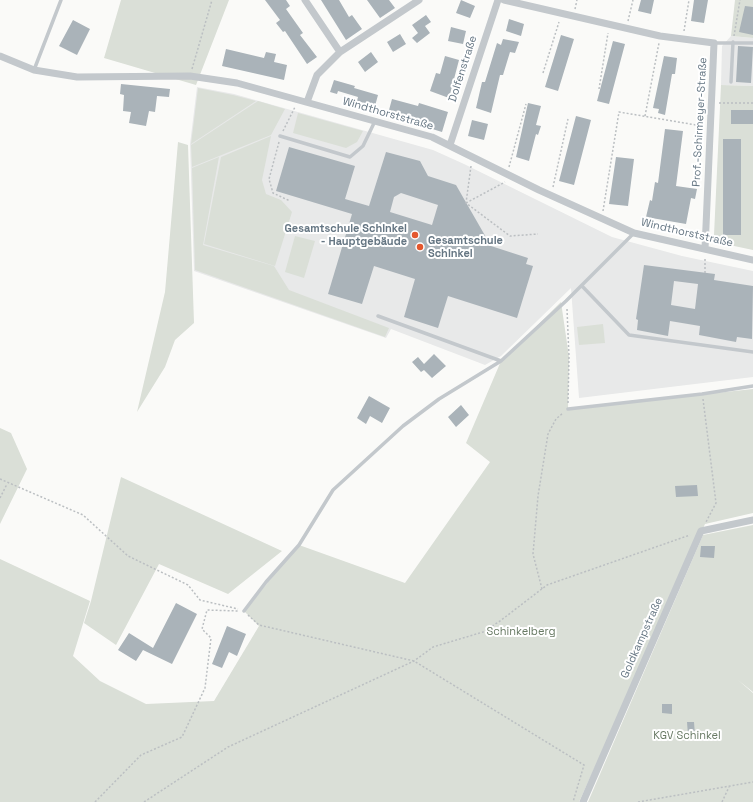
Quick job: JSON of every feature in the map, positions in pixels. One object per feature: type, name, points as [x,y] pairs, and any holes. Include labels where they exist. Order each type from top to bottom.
[{"type":"street","points":[[305,0],[340,52]]},
{"type":"street","points":[[307,102],[317,75],[340,52],[419,0]]},
{"type":"street","name":"Dolfenstraße","points":[[450,145],[498,0]]},
{"type":"street","name":"Prof.-Schirmeyer-Straße","points":[[504,0],[660,36],[714,43],[705,249]]},
{"type":"street","name":"Windthorststraße","points":[[0,56],[34,70],[78,77],[190,76],[237,83],[432,137],[551,195],[634,233],[753,260]]},
{"type":"street","points":[[701,531],[753,520]]},
{"type":"street","name":"Goldkampstraße","points":[[583,802],[701,531]]},
{"type":"lane","points":[[34,70],[61,0]]},
{"type":"lane","points":[[731,82],[733,42]]},
{"type":"lane","points":[[714,43],[753,43]]},
{"type":"lane","points":[[280,136],[350,157],[363,146],[375,121]]},
{"type":"lane","points":[[244,611],[266,582],[298,546],[334,490],[403,426],[439,399],[501,361],[582,286],[634,233]]},
{"type":"lane","points":[[582,286],[629,335],[753,352]]},
{"type":"lane","points":[[378,316],[501,361]]},
{"type":"lane","points":[[568,409],[702,394],[753,386]]},
{"type":"path","points":[[190,76],[212,0]]},
{"type":"path","points":[[626,29],[633,0]]},
{"type":"path","points":[[683,39],[689,0]]},
{"type":"path","points":[[733,42],[740,0]]},
{"type":"path","points":[[543,74],[561,14]]},
{"type":"path","points":[[599,89],[609,25]]},
{"type":"path","points":[[645,116],[660,36]]},
{"type":"path","points":[[290,201],[273,193],[269,179],[280,136],[299,100]]},
{"type":"path","points":[[712,103],[753,103]]},
{"type":"path","points":[[507,173],[526,104]]},
{"type":"path","points":[[602,219],[619,112],[710,127]]},
{"type":"path","points":[[551,195],[568,119]]},
{"type":"path","points":[[466,203],[472,156]]},
{"type":"path","points":[[466,203],[515,177]]},
{"type":"path","points":[[466,203],[510,236],[538,234]]},
{"type":"path","points":[[705,262],[705,273]]},
{"type":"path","points":[[542,589],[533,554],[538,496],[548,434],[556,419],[568,409],[569,357],[566,301]]},
{"type":"path","points":[[144,802],[228,747],[414,661],[433,647],[483,632],[547,585],[701,531],[716,503],[702,394]]},
{"type":"path","points":[[0,479],[7,484],[83,515],[128,556],[188,585],[200,600],[244,611],[259,625],[414,661],[584,765],[573,802]]},
{"type":"path","points":[[0,498],[7,484]]},
{"type":"path","points":[[95,802],[141,755],[182,737],[205,688],[211,638],[202,629],[207,610],[244,611]]},
{"type":"path","points":[[638,802],[753,782]]},
{"type":"path","points":[[722,802],[729,787]]},
{"type":"shaded area","points":[[731,36],[753,38],[753,86],[721,85],[722,46]]},
{"type":"shaded area","name":"Gesamtschule Schinkel","points":[[197,87],[234,94],[433,150],[612,237],[682,256],[753,271],[753,377],[579,398],[571,288],[501,356],[485,365],[391,329],[386,338],[194,271],[190,144]]},
{"type":"green space","points":[[121,0],[229,0],[196,85],[104,58]]},
{"type":"green space","points":[[735,0],[753,0],[753,38],[731,36]]},
{"type":"green space","points":[[721,85],[753,86],[753,250],[720,243],[714,235]]},
{"type":"green space","points":[[198,88],[233,95],[256,101],[191,144]]},
{"type":"green space","points":[[258,101],[285,109],[271,135],[192,167],[191,145]]},
{"type":"green space","points":[[298,113],[363,131],[357,142],[346,148],[293,133]]},
{"type":"green space","points":[[271,136],[262,180],[266,194],[281,200],[292,212],[275,266],[204,244],[221,157]]},
{"type":"green space","points":[[178,142],[188,145],[194,323],[175,340],[165,367],[137,412],[165,292]]},
{"type":"green space","points":[[219,157],[203,245],[274,266],[289,290],[389,328],[385,337],[195,270],[192,168]]},
{"type":"green space","points":[[295,236],[315,241],[304,278],[285,272]]},
{"type":"green space","name":"Schinkelberg","points":[[561,302],[569,357],[568,409],[753,389],[753,513],[705,524],[579,802],[0,802],[0,559],[90,601],[73,656],[100,681],[146,704],[214,701],[259,626],[244,611],[299,545],[405,583],[490,462],[466,443],[501,361]]},
{"type":"green space","points":[[603,324],[605,343],[579,345],[577,327]]},
{"type":"green space","points":[[0,428],[11,433],[27,469],[0,524]]},
{"type":"green space","points":[[121,477],[282,551],[228,594],[159,564],[116,645],[84,623],[91,601]]},
{"type":"green space","name":"KGV Schinkel","points":[[753,525],[753,692],[738,680],[753,693],[753,802],[588,802],[703,535]]},
{"type":"building","points":[[265,0],[286,0],[290,6],[286,9],[303,33],[300,35],[317,57],[307,64],[285,31],[283,32],[276,23],[280,20]]},
{"type":"building","points":[[321,0],[339,0],[349,17],[352,15],[362,29],[346,40]]},
{"type":"building","points":[[367,0],[389,0],[395,8],[380,18]]},
{"type":"building","points":[[461,0],[475,6],[470,18],[456,13]]},
{"type":"building","points":[[641,0],[654,0],[651,14],[638,11]]},
{"type":"building","points":[[694,0],[708,0],[704,23],[691,21]]},
{"type":"building","points":[[745,6],[753,7],[753,35],[739,32]]},
{"type":"building","points":[[426,15],[431,22],[425,26],[430,33],[417,43],[412,38],[418,33],[412,25]]},
{"type":"building","points":[[509,19],[524,24],[521,36],[506,31]]},
{"type":"building","points":[[73,20],[90,29],[77,55],[59,46]]},
{"type":"building","points":[[451,27],[466,31],[463,44],[448,41]]},
{"type":"building","points":[[400,34],[406,44],[393,52],[387,42]]},
{"type":"building","points":[[561,35],[574,39],[558,91],[545,87]]},
{"type":"building","points":[[503,39],[519,42],[515,53],[510,52],[503,75],[500,75],[491,113],[476,108],[482,82],[485,82],[497,43],[501,45]]},
{"type":"building","points":[[613,41],[625,44],[609,104],[597,101]]},
{"type":"building","points":[[738,46],[753,47],[751,83],[736,82]]},
{"type":"building","points":[[226,49],[264,58],[266,52],[276,54],[274,62],[287,65],[284,80],[222,66]]},
{"type":"building","points":[[371,52],[378,62],[365,72],[358,62]]},
{"type":"building","points":[[445,56],[459,60],[449,98],[430,91],[436,73],[440,74]]},
{"type":"building","points":[[664,56],[677,58],[675,74],[672,74],[665,115],[658,113],[659,109],[653,108]]},
{"type":"building","points":[[334,80],[378,95],[375,106],[357,101],[358,97],[338,91],[337,94],[330,92]]},
{"type":"building","points":[[121,84],[170,89],[169,97],[157,96],[155,112],[149,111],[146,126],[129,123],[131,112],[123,111],[124,95],[120,94]]},
{"type":"building","points":[[392,99],[418,106],[419,103],[448,112],[442,132],[413,123],[415,118],[389,110]]},
{"type":"building","points":[[528,103],[541,106],[536,125],[541,126],[538,135],[536,134],[529,161],[516,157]]},
{"type":"building","points":[[731,110],[753,110],[753,124],[731,124]]},
{"type":"building","points":[[576,116],[591,120],[574,185],[559,181]]},
{"type":"building","points":[[472,120],[488,124],[484,140],[468,136]]},
{"type":"building","points":[[665,129],[683,131],[676,186],[697,189],[695,199],[691,198],[686,224],[646,217],[650,200],[652,201],[655,182],[658,183]]},
{"type":"building","points":[[723,139],[741,139],[741,235],[723,235]]},
{"type":"building","name":"Gesamtschule Schinkel - Hauptgebäude","points":[[289,147],[355,166],[345,199],[369,206],[386,152],[420,161],[428,176],[456,185],[491,246],[528,258],[526,264],[533,266],[517,318],[448,296],[438,328],[404,317],[415,279],[374,266],[362,304],[328,294],[352,214],[276,191]],"holes":[[[401,193],[438,205],[432,225],[390,212],[394,197]]]},
{"type":"building","points":[[616,157],[634,159],[628,206],[609,204]]},
{"type":"building","points":[[644,265],[715,274],[714,280],[753,286],[752,339],[737,337],[736,342],[699,335],[700,326],[670,321],[668,336],[637,330],[638,320],[636,319]],"holes":[[[674,281],[698,284],[695,309],[671,305]]]},
{"type":"building","points":[[434,354],[446,366],[432,378],[424,370],[421,372],[412,362],[418,357],[424,364]]},
{"type":"building","points":[[369,396],[390,408],[382,423],[370,416],[366,424],[357,418]]},
{"type":"building","points":[[461,405],[469,415],[456,427],[448,417]]},
{"type":"building","points":[[697,485],[698,496],[676,497],[675,486]]},
{"type":"building","points":[[701,546],[715,546],[714,558],[700,557]]},
{"type":"building","points":[[176,603],[197,614],[172,664],[143,650],[136,661],[118,650],[129,633],[153,648]]},
{"type":"building","points":[[227,626],[246,634],[237,656],[229,652],[222,668],[212,664]]},
{"type":"building","points":[[662,704],[672,704],[672,714],[662,713]]},
{"type":"building","points":[[687,722],[694,722],[695,735],[688,735]]},
{"type":"place","name":"Gesamtschule Schinkel - Hauptgebäude","points":[[415,235]]},
{"type":"place","name":"Gesamtschule Schinkel","points":[[420,247]]}]
